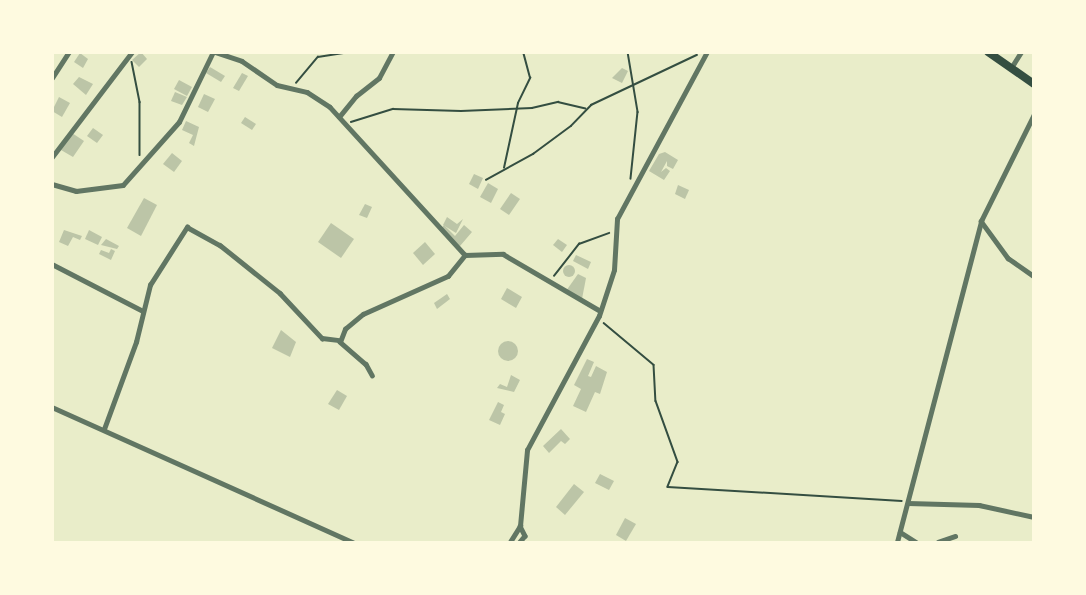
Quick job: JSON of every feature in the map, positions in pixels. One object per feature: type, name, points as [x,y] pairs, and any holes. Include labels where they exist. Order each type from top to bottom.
[{"type":"highway","points":[[988,52],[1034,84]]},
{"type":"street","points":[[52,78],[69,52]]},
{"type":"street","points":[[52,184],[76,191],[118,187],[179,122],[214,52],[242,61],[278,85],[315,97],[339,117],[465,255]]},
{"type":"street","points":[[339,117],[356,96],[379,78],[393,52]]},
{"type":"street","points":[[510,543],[520,526],[527,450],[599,316],[599,310],[614,270],[616,226],[623,205],[707,52]]},
{"type":"street","points":[[1011,68],[1021,52]]},
{"type":"street","points":[[52,157],[131,54]]},
{"type":"street","points":[[897,543],[909,502],[941,364],[981,222],[1034,114]]},
{"type":"street","points":[[981,222],[1008,258],[1034,276]]},
{"type":"street","points":[[104,429],[136,342],[150,285],[187,226],[220,245],[280,294],[321,338],[339,340],[371,369],[372,376]]},
{"type":"street","points":[[465,255],[497,252],[599,310]]},
{"type":"street","points":[[339,340],[356,318],[442,279],[456,269],[465,255]]},
{"type":"street","points":[[52,264],[143,311]]},
{"type":"street","points":[[52,407],[353,543]]},
{"type":"street","points":[[909,502],[979,505],[1034,517]]},
{"type":"street","points":[[520,526],[525,536],[520,543]]},
{"type":"street","points":[[900,532],[916,543]]},
{"type":"street","points":[[938,543],[955,536]]},
{"type":"path","points":[[294,90],[318,57],[350,52]]},
{"type":"path","points":[[504,169],[518,108],[530,78],[523,52]]},
{"type":"path","points":[[628,52],[635,85],[636,151],[629,184]]},
{"type":"path","points":[[486,180],[554,140],[585,108],[700,52]]},
{"type":"path","points":[[131,54],[140,102],[142,131],[138,165]]},
{"type":"path","points":[[344,123],[393,109],[432,112],[518,108],[558,102],[585,108]]},
{"type":"path","points":[[551,282],[579,244],[600,238],[616,226]]},
{"type":"path","points":[[599,316],[654,365],[656,401],[678,462],[668,487],[909,502]]},
{"type":"building","points":[[141,52],[147,59],[139,67],[132,60]]},
{"type":"building","points":[[80,53],[88,59],[83,68],[74,62]]},
{"type":"building","points":[[210,67],[225,76],[221,82],[206,73]]},
{"type":"building","points":[[622,68],[628,71],[622,83],[612,78]]},
{"type":"building","points":[[242,73],[248,76],[239,91],[233,88]]},
{"type":"building","points":[[79,77],[93,84],[86,95],[73,84]]},
{"type":"building","points":[[179,80],[192,87],[187,96],[174,89]]},
{"type":"building","points":[[175,92],[187,97],[182,105],[171,101]]},
{"type":"building","points":[[204,94],[215,99],[208,112],[198,107]]},
{"type":"building","points":[[59,97],[70,103],[62,117],[52,111]]},
{"type":"building","points":[[245,117],[256,124],[252,130],[241,123]]},
{"type":"building","points":[[186,121],[199,127],[194,146],[189,143],[193,135],[182,130]]},
{"type":"building","points":[[93,128],[103,135],[97,143],[87,136]]},
{"type":"building","points":[[72,133],[84,141],[73,157],[61,150]]},
{"type":"building","points":[[665,152],[678,160],[673,169],[667,166],[667,161],[661,172],[666,168],[670,171],[664,180],[649,171],[659,154]]},
{"type":"building","points":[[172,153],[182,161],[174,172],[163,164]]},
{"type":"building","points":[[474,174],[483,178],[478,189],[469,184]]},
{"type":"building","points":[[488,183],[498,189],[491,203],[480,197]]},
{"type":"building","points":[[678,185],[689,190],[685,199],[675,194]]},
{"type":"building","points":[[511,193],[520,199],[509,215],[500,209]]},
{"type":"building","points":[[144,198],[157,205],[141,236],[127,228]]},
{"type":"building","points":[[365,204],[372,207],[367,218],[359,215]]},
{"type":"building","points":[[447,217],[457,224],[463,219],[456,233],[443,225]]},
{"type":"building","points":[[331,223],[354,239],[341,258],[318,242]]},
{"type":"building","points":[[444,225],[455,236],[464,225],[472,232],[460,246],[440,230]]},
{"type":"building","points":[[64,230],[82,236],[80,240],[73,237],[68,246],[59,242]]},
{"type":"building","points":[[89,230],[102,237],[98,245],[85,239]]},
{"type":"building","points":[[106,239],[119,246],[117,249],[101,245]]},
{"type":"building","points":[[558,239],[567,245],[562,252],[553,245]]},
{"type":"building","points":[[425,242],[435,254],[423,265],[413,253]]},
{"type":"building","points":[[111,249],[115,251],[111,260],[99,254],[101,250],[109,253]]},
{"type":"building","points":[[576,255],[591,262],[588,269],[573,261]]},
{"type":"building","points":[[571,265],[574,266],[574,276],[567,277],[564,276],[563,269],[564,266]]},
{"type":"building","points":[[578,274],[586,278],[582,299],[566,291]]},
{"type":"building","points":[[507,288],[522,297],[516,308],[501,299]]},
{"type":"building","points":[[447,294],[450,299],[437,309],[434,303]]},
{"type":"building","points":[[281,330],[296,342],[290,357],[272,348]]},
{"type":"building","points":[[508,341],[515,344],[518,351],[515,358],[508,361],[501,358],[498,351],[501,344]]},
{"type":"building","points":[[587,359],[594,362],[588,376],[591,377],[596,366],[607,372],[600,394],[595,392],[586,412],[573,406],[581,389],[574,385]]},
{"type":"building","points":[[511,375],[520,380],[514,392],[497,388],[500,384],[507,387]]},
{"type":"building","points":[[337,390],[347,396],[339,410],[328,404]]},
{"type":"building","points":[[498,402],[504,405],[501,412],[505,414],[500,425],[489,420]]},
{"type":"building","points":[[561,429],[570,439],[565,444],[561,441],[549,453],[543,446]]},
{"type":"building","points":[[600,474],[614,481],[609,490],[595,483]]},
{"type":"building","points":[[574,484],[584,492],[565,515],[556,507]]},
{"type":"building","points":[[625,518],[636,524],[626,541],[616,535]]}]
